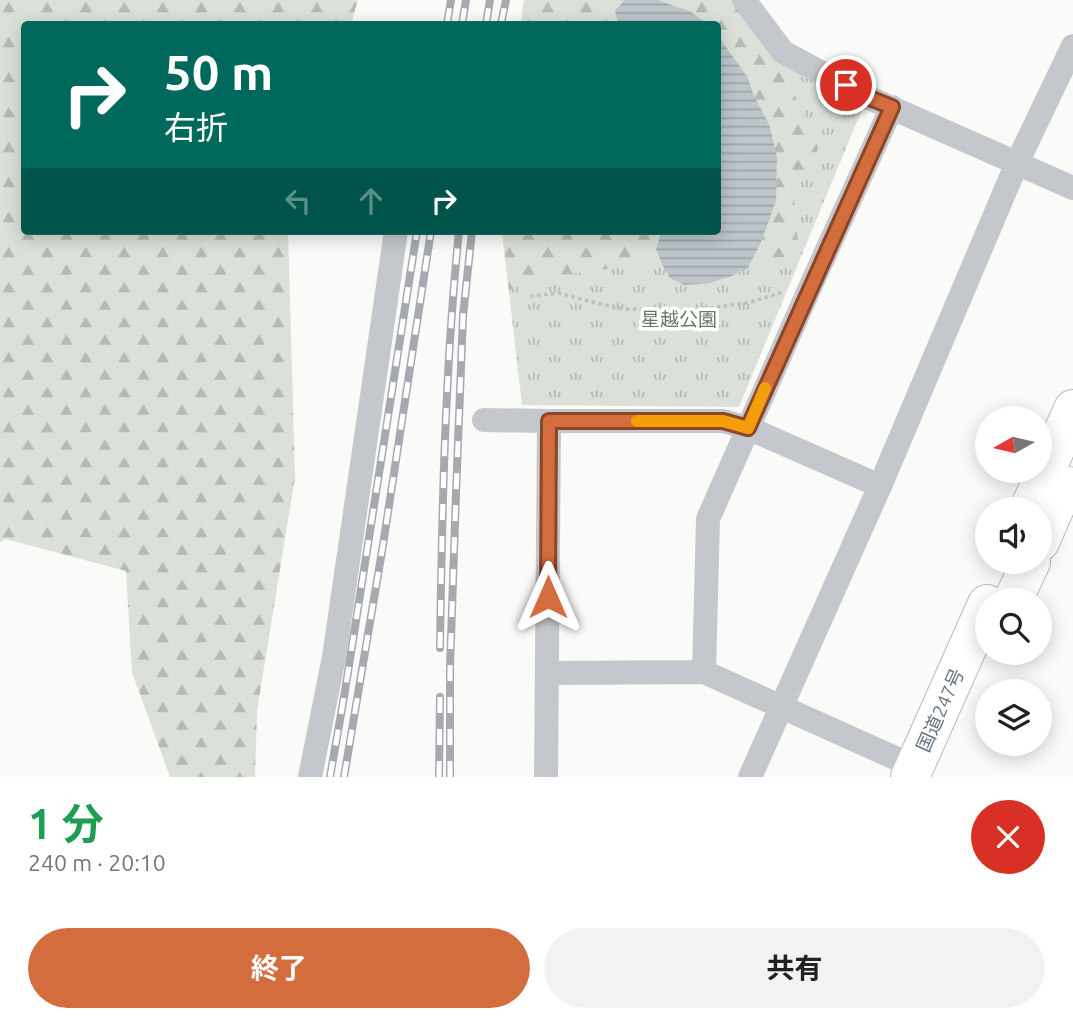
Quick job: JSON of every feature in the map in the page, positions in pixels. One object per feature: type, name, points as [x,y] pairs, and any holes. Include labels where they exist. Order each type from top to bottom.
[{"type":"highway","points":[[1034,497],[1073,410]]},
{"type":"highway","points":[[1052,515],[1073,467]]},
{"type":"highway","name":"国道247号","points":[[920,774],[975,635]]},
{"type":"highway","name":"国道247号","points":[[920,774],[983,665]]},
{"type":"street","points":[[744,0],[783,52],[867,97],[1073,188]]},
{"type":"street","points":[[750,777],[880,486],[1017,163],[1073,46]]},
{"type":"street","points":[[704,672],[708,519],[892,107]]},
{"type":"street","points":[[310,777],[334,657],[395,235]]},
{"type":"street","points":[[484,420],[723,421],[748,428],[880,486]]},
{"type":"street","points":[[546,777],[549,421]]},
{"type":"street","points":[[548,673],[704,672],[920,774]]},
{"type":"path","points":[[530,296],[560,293],[623,309],[668,310],[748,303],[812,283]]},
{"type":"green space","points":[[0,0],[358,0],[352,21],[21,21],[21,235],[288,235],[295,477],[257,711],[255,777],[170,777],[132,672],[126,571],[6,539],[0,542]]},
{"type":"green space","name":"星越公園","points":[[524,0],[744,0],[783,52],[867,97],[739,407],[522,405],[502,235],[721,235],[721,21],[521,21]]},
{"type":"green space","points":[[524,0],[625,0],[615,10],[617,21],[521,21]]},
{"type":"green space","points":[[658,0],[744,0],[782,59],[787,79],[818,147],[813,173],[793,185],[798,244],[778,260],[768,262],[753,259],[776,201],[748,78],[721,40],[721,21],[703,21],[691,12]]},
{"type":"green space","points":[[502,235],[661,235],[656,249],[630,266],[548,277],[509,290]]},
{"type":"shaded area","points":[[625,0],[658,0],[691,12],[703,21],[617,21],[615,10]]},
{"type":"shaded area","points":[[721,40],[748,78],[769,124],[777,157],[776,201],[748,268],[731,276],[710,283],[684,285],[670,278],[656,249],[661,235],[721,235]]},
{"type":"railway","points":[[448,21],[451,0]]},
{"type":"railway","points":[[462,21],[466,0]]},
{"type":"railway","points":[[486,21],[490,0]]},
{"type":"railway","points":[[502,21],[506,0]]},
{"type":"railway","points":[[330,777],[416,235]]},
{"type":"railway","points":[[344,777],[430,235]]},
{"type":"railway","points":[[440,648],[447,387],[459,235]]},
{"type":"railway","points":[[450,777],[450,667],[463,316],[472,235]]},
{"type":"railway","points":[[439,777],[440,697]]},
{"type":"slow traffic","points":[[637,421],[723,421],[748,428],[765,388]]},
{"type":"route","points":[[548,597],[549,421],[723,421],[748,428],[892,107],[846,85]]}]
